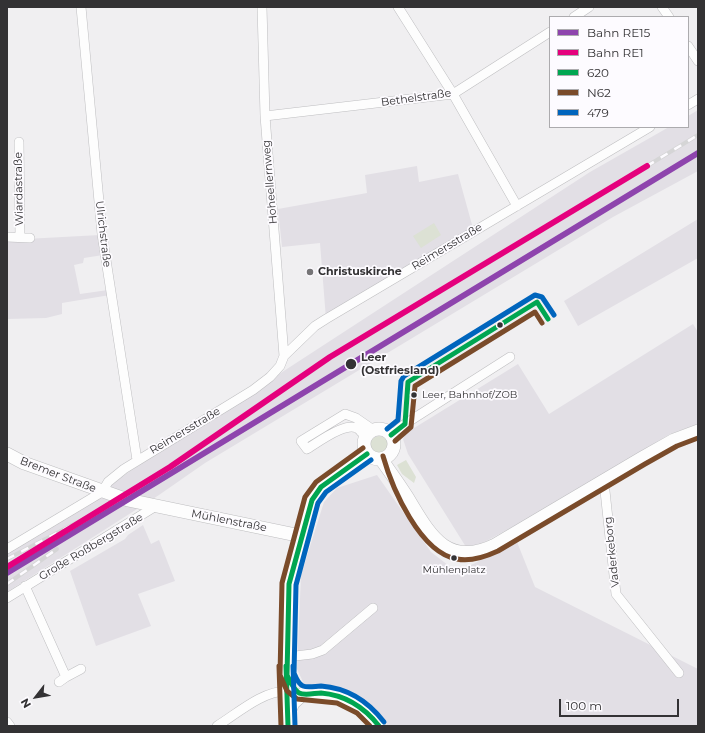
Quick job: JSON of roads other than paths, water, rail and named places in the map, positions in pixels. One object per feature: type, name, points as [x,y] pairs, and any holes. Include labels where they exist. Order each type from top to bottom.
[{"type":"main road","points":[[380,430],[390,435],[394,444],[385,457],[372,458],[367,454],[364,443],[366,436],[370,432],[380,430]]},
{"type":"main road","points":[[385,457],[427,530],[443,546],[456,552],[466,553],[487,549],[674,440],[698,431]]},
{"type":"main road","name":"Bremer Straße","points":[[7,454],[24,463],[102,492],[156,506]]},
{"type":"main road","points":[[288,721],[286,657],[289,584],[301,536],[312,500],[316,494],[330,480],[367,454]]},
{"type":"main road","name":"Mühlenstraße","points":[[156,506],[301,536]]},
{"type":"main road","points":[[287,675],[294,689],[302,694],[322,693],[348,699],[368,712],[379,726]]},
{"type":"main road","points":[[288,721],[293,703],[302,694]]},
{"type":"street","name":"Ulrichstraße","points":[[81,7],[102,234],[137,460]]},
{"type":"street","name":"Hoheellernweg","points":[[262,7],[265,116],[284,356]]},
{"type":"street","points":[[398,7],[452,94],[517,206]]},
{"type":"street","points":[[576,16],[589,7]]},
{"type":"street","points":[[662,7],[668,16]]},
{"type":"street","name":"Bethelstraße","points":[[265,116],[452,94],[549,33]]},
{"type":"street","points":[[689,48],[698,61]]},
{"type":"street","points":[[689,104],[698,99]]},
{"type":"street","name":"Reimersstraße","points":[[7,549],[102,492],[108,482],[137,460],[253,390],[275,372],[280,366],[284,356],[316,326],[326,319],[648,128]]},
{"type":"street","name":"Wiardastraße","points":[[7,237],[25,237],[18,142]]},
{"type":"street","points":[[390,435],[510,358]]},
{"type":"street","points":[[345,414],[356,418],[365,429],[347,426],[307,450],[301,441],[345,414]]},
{"type":"street","name":"Vaderkeborg","points":[[601,483],[605,492],[616,594],[679,673]]},
{"type":"street","name":"Große Roßbergstraße","points":[[7,598],[156,506]]},
{"type":"street","points":[[25,586],[63,680],[81,670]]},
{"type":"street","points":[[286,657],[312,654],[323,650],[373,608]]},
{"type":"street","points":[[217,726],[266,695],[276,691],[287,691]]},
{"type":"street","points":[[7,722],[10,726]]},
{"type":"railway","points":[[647,166],[698,135]]},
{"type":"railway","points":[[7,559],[97,512]]},
{"type":"railway","points":[[7,584],[57,549]]},
{"type":"rail line","name":"RE15","points":[[7,573],[698,153]]},
{"type":"rail line","name":"RE1","points":[[7,567],[170,467],[330,357],[647,166]]},
{"type":"place","name":"Christuskirche","points":[[310,272]]},
{"type":"place","name":"Leer (Ostfriesland)","points":[[351,364]]},
{"type":"place","name":"Leer, Bahnhof/ZOB","points":[[414,395]]},
{"type":"place","name":"Mühlenplatz","points":[[454,558]]}]
